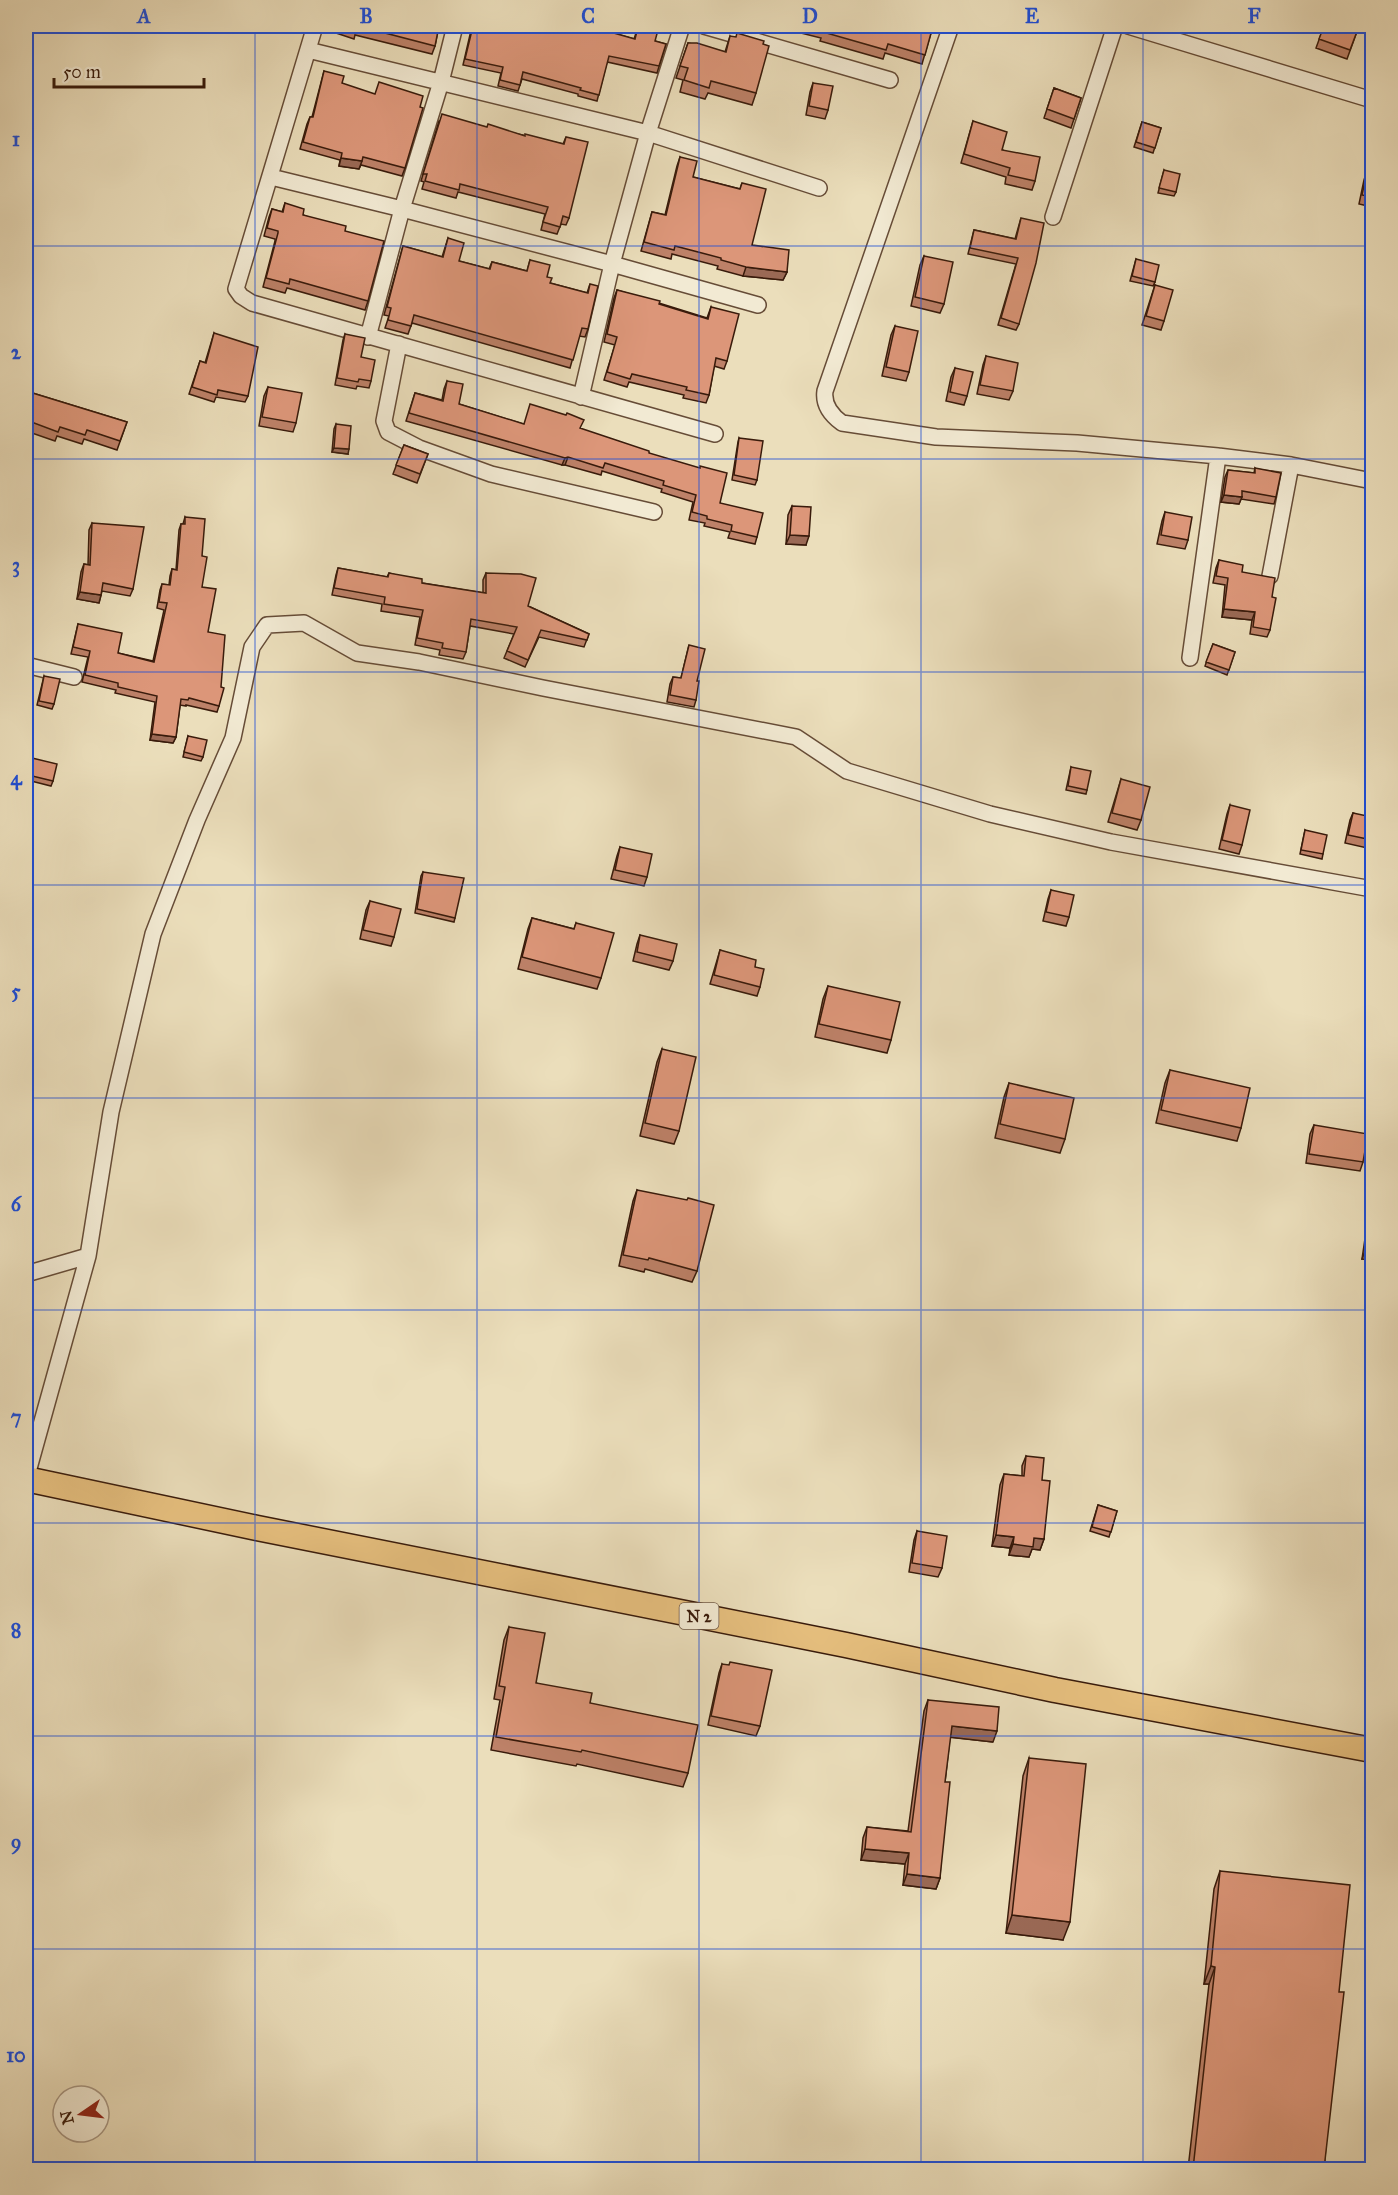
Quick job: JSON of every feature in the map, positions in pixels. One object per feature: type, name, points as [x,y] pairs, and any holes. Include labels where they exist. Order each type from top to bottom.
[{"type":"main road","name":"N 2","points":[[26,1479],[846,1645],[1055,1690],[1372,1750]]},
{"type":"street","points":[[315,26],[236,289],[241,296],[252,303],[368,337],[715,434]]},
{"type":"street","points":[[368,337],[455,26]]},
{"type":"street","points":[[581,397],[612,264],[648,133],[682,26]]},
{"type":"street","points":[[704,26],[890,80]]},
{"type":"street","points":[[951,26],[825,391],[828,410],[842,423],[926,436],[1077,442],[1218,456],[1291,465],[1372,481]]},
{"type":"street","points":[[1053,217],[1115,26]]},
{"type":"street","points":[[1128,26],[1372,100]]},
{"type":"street","points":[[308,50],[648,133],[819,188]]},
{"type":"street","points":[[271,177],[612,264],[758,305]]},
{"type":"street","points":[[399,344],[384,421],[388,432],[418,448],[491,474],[654,512]]},
{"type":"street","points":[[1190,658],[1218,456]]},
{"type":"street","points":[[1270,576],[1291,465]]},
{"type":"street","points":[[26,1479],[88,1256],[111,1112],[153,934],[196,820],[233,738],[252,647],[267,625],[304,623],[357,653],[419,662],[796,737],[847,771],[990,814],[1112,842],[1372,889]]},
{"type":"street","points":[[26,665],[74,677]]},
{"type":"street","points":[[26,1274],[88,1256]]},
{"type":"building","points":[[342,26],[358,26],[357,30]]},
{"type":"building","points":[[358,26],[439,26],[435,46]]},
{"type":"building","points":[[473,26],[589,26],[635,39],[638,27],[658,30],[655,41],[666,44],[659,66],[609,56],[599,95],[523,72],[520,85],[500,80],[503,67],[465,59]]},
{"type":"building","points":[[810,26],[933,26],[925,55],[888,44],[886,50],[823,32],[824,29]]},
{"type":"building","points":[[1324,26],[1359,26],[1350,50],[1319,39]]},
{"type":"building","points":[[737,33],[764,41],[763,44],[769,46],[756,93],[711,81],[709,88],[684,80],[688,68],[680,66],[688,43],[697,43],[726,52],[730,36],[736,37]]},
{"type":"building","points":[[324,71],[344,76],[342,83],[375,94],[379,82],[423,96],[420,107],[423,108],[405,168],[363,157],[362,161],[341,158],[342,153],[303,142],[310,117],[313,117]]},
{"type":"building","points":[[813,83],[833,86],[828,110],[809,106]]},
{"type":"building","points":[[1054,88],[1081,98],[1074,119],[1047,109]]},
{"type":"building","points":[[442,114],[487,127],[488,124],[525,136],[525,134],[564,144],[566,137],[588,142],[569,218],[563,216],[560,227],[543,222],[548,207],[460,184],[459,190],[425,181],[427,174],[423,174]]},
{"type":"building","points":[[973,121],[1007,132],[1002,150],[1040,157],[1035,181],[1008,175],[1010,168],[964,154]]},
{"type":"building","points":[[1142,122],[1161,128],[1155,148],[1136,142]]},
{"type":"building","points":[[680,157],[697,161],[693,177],[740,189],[742,183],[766,189],[752,245],[789,250],[787,272],[746,267],[675,246],[674,250],[644,242],[652,212],[666,215]]},
{"type":"building","points":[[1164,170],[1180,174],[1176,192],[1159,188]]},
{"type":"building","points":[[1367,171],[1372,172],[1372,197],[1362,195]]},
{"type":"building","points":[[285,203],[304,209],[303,215],[346,226],[345,231],[384,241],[368,301],[290,279],[289,284],[266,278],[278,233],[278,231],[267,228],[272,209],[283,212]]},
{"type":"building","points":[[1021,218],[1044,223],[1036,263],[1019,324],[1001,318],[1018,258],[970,248],[974,230],[1016,239]]},
{"type":"building","points":[[448,238],[464,243],[459,261],[490,269],[492,262],[527,271],[530,260],[550,265],[547,277],[552,278],[550,283],[588,293],[590,284],[598,286],[588,329],[582,328],[573,360],[414,315],[411,326],[388,320],[391,308],[387,307],[403,246],[443,257]]},
{"type":"building","points":[[924,256],[953,262],[944,304],[915,297]]},
{"type":"building","points":[[1136,259],[1159,265],[1155,282],[1132,276]]},
{"type":"building","points":[[1155,285],[1173,290],[1164,321],[1146,316]]},
{"type":"building","points":[[617,290],[660,301],[659,304],[708,319],[711,307],[739,314],[727,361],[716,358],[709,395],[686,390],[687,387],[632,374],[630,379],[607,372],[617,337],[607,334]]},
{"type":"building","points":[[895,326],[918,331],[909,372],[886,367]]},
{"type":"building","points":[[214,333],[258,347],[248,396],[218,390],[217,395],[192,387],[200,361],[206,363]]},
{"type":"building","points":[[345,334],[365,338],[361,357],[375,360],[371,381],[359,379],[358,382],[337,378]]},
{"type":"building","points":[[986,356],[1018,363],[1013,391],[980,385]]},
{"type":"building","points":[[955,368],[973,372],[967,396],[950,392]]},
{"type":"building","points":[[447,381],[463,384],[459,404],[524,424],[530,404],[566,415],[567,413],[584,420],[580,428],[649,451],[649,453],[700,468],[700,466],[727,473],[720,503],[763,513],[757,537],[731,531],[732,525],[707,519],[707,516],[692,512],[696,495],[663,485],[664,481],[605,463],[603,468],[565,458],[409,413],[415,393],[443,401]]},
{"type":"building","points":[[268,387],[302,393],[296,423],[262,417]]},
{"type":"building","points":[[26,391],[127,422],[120,441],[87,430],[85,435],[60,427],[58,432],[26,420]]},
{"type":"building","points":[[336,424],[351,426],[349,449],[334,448]]},
{"type":"building","points":[[739,438],[763,441],[757,480],[734,475]]},
{"type":"building","points":[[404,445],[428,454],[420,474],[396,465]]},
{"type":"building","points":[[1255,468],[1281,473],[1276,497],[1242,491],[1242,497],[1224,495],[1228,470],[1255,473]]},
{"type":"building","points":[[792,506],[811,507],[809,536],[790,535]]},
{"type":"building","points":[[1165,512],[1192,517],[1188,540],[1161,535]]},
{"type":"building","points":[[185,517],[205,519],[202,556],[207,557],[202,587],[216,589],[208,632],[225,635],[221,687],[224,688],[219,706],[189,698],[188,700],[181,699],[176,737],[152,734],[157,696],[118,687],[118,683],[85,675],[90,651],[73,647],[78,624],[122,633],[118,653],[154,662],[167,603],[159,602],[162,584],[170,585],[172,569],[177,570],[181,524],[185,524]]},
{"type":"building","points":[[92,523],[144,527],[133,589],[103,583],[101,595],[80,592],[84,564],[90,565]]},
{"type":"building","points":[[1219,560],[1243,565],[1242,572],[1275,578],[1272,597],[1276,598],[1270,630],[1253,627],[1255,612],[1224,609],[1228,578],[1216,576]]},
{"type":"building","points":[[338,568],[388,577],[389,573],[422,579],[422,583],[486,593],[486,573],[521,574],[536,578],[528,606],[589,634],[587,640],[541,630],[528,660],[507,651],[517,627],[471,619],[466,652],[442,648],[443,643],[417,638],[423,610],[384,604],[385,597],[334,588]]},
{"type":"building","points":[[1213,644],[1235,652],[1229,670],[1206,662]]},
{"type":"building","points":[[689,645],[705,649],[697,681],[699,681],[696,700],[670,695],[673,677],[681,678]]},
{"type":"building","points":[[44,676],[60,679],[54,704],[39,701]]},
{"type":"building","points":[[188,736],[207,740],[203,757],[184,752]]},
{"type":"building","points":[[32,758],[57,764],[53,781],[28,775]]},
{"type":"building","points":[[1071,767],[1091,771],[1087,790],[1068,786]]},
{"type":"building","points":[[1121,779],[1150,787],[1141,820],[1112,813]]},
{"type":"building","points":[[1230,805],[1250,810],[1242,845],[1222,840]]},
{"type":"building","points":[[1353,813],[1372,817],[1372,840],[1348,835]]},
{"type":"building","points":[[1305,830],[1327,835],[1323,854],[1301,850]]},
{"type":"building","points":[[620,847],[652,854],[647,877],[615,870]]},
{"type":"building","points":[[423,872],[464,878],[455,918],[417,909]]},
{"type":"building","points":[[1051,890],[1074,895],[1069,917],[1046,912]]},
{"type":"building","points":[[370,901],[401,909],[394,937],[363,930]]},
{"type":"building","points":[[532,918],[574,929],[576,923],[614,933],[601,978],[522,957]]},
{"type":"building","points":[[640,935],[677,944],[673,961],[637,952]]},
{"type":"building","points":[[720,950],[756,960],[755,967],[764,969],[760,987],[714,975]]},
{"type":"building","points":[[828,986],[900,1002],[891,1040],[819,1024]]},
{"type":"building","points":[[662,1049],[696,1057],[679,1131],[645,1123]]},
{"type":"building","points":[[1170,1070],[1250,1088],[1241,1128],[1161,1110]]},
{"type":"building","points":[[1009,1083],[1074,1098],[1065,1139],[1000,1124]]},
{"type":"building","points":[[1314,1125],[1368,1134],[1363,1162],[1309,1154]]},
{"type":"building","points":[[637,1190],[687,1200],[688,1198],[714,1205],[697,1271],[649,1258],[648,1260],[623,1255]]},
{"type":"building","points":[[1369,1220],[1372,1221],[1372,1256],[1364,1254]]},
{"type":"building","points":[[1026,1456],[1044,1458],[1042,1480],[1050,1481],[1044,1539],[1034,1538],[1033,1547],[1013,1544],[1014,1537],[996,1535],[1004,1474],[1024,1476]]},
{"type":"building","points":[[1098,1505],[1117,1511],[1111,1532],[1092,1527]]},
{"type":"building","points":[[917,1531],[947,1536],[942,1568],[912,1563]]},
{"type":"building","points":[[509,1627],[545,1633],[536,1683],[592,1693],[590,1703],[698,1725],[688,1773],[582,1750],[581,1752],[496,1737],[505,1687],[499,1686]]},
{"type":"building","points":[[730,1662],[772,1670],[760,1726],[711,1716],[722,1664],[729,1665]]},
{"type":"building","points":[[928,1700],[999,1707],[997,1731],[952,1726],[945,1782],[950,1782],[940,1878],[907,1874],[909,1853],[865,1849],[867,1827],[911,1832]]},
{"type":"building","points":[[1029,1758],[1086,1764],[1070,1922],[1012,1915]]},
{"type":"building","points":[[1220,1871],[1350,1885],[1339,1992],[1344,1992],[1324,2169],[1193,2169],[1215,1967],[1211,1966]]}]
